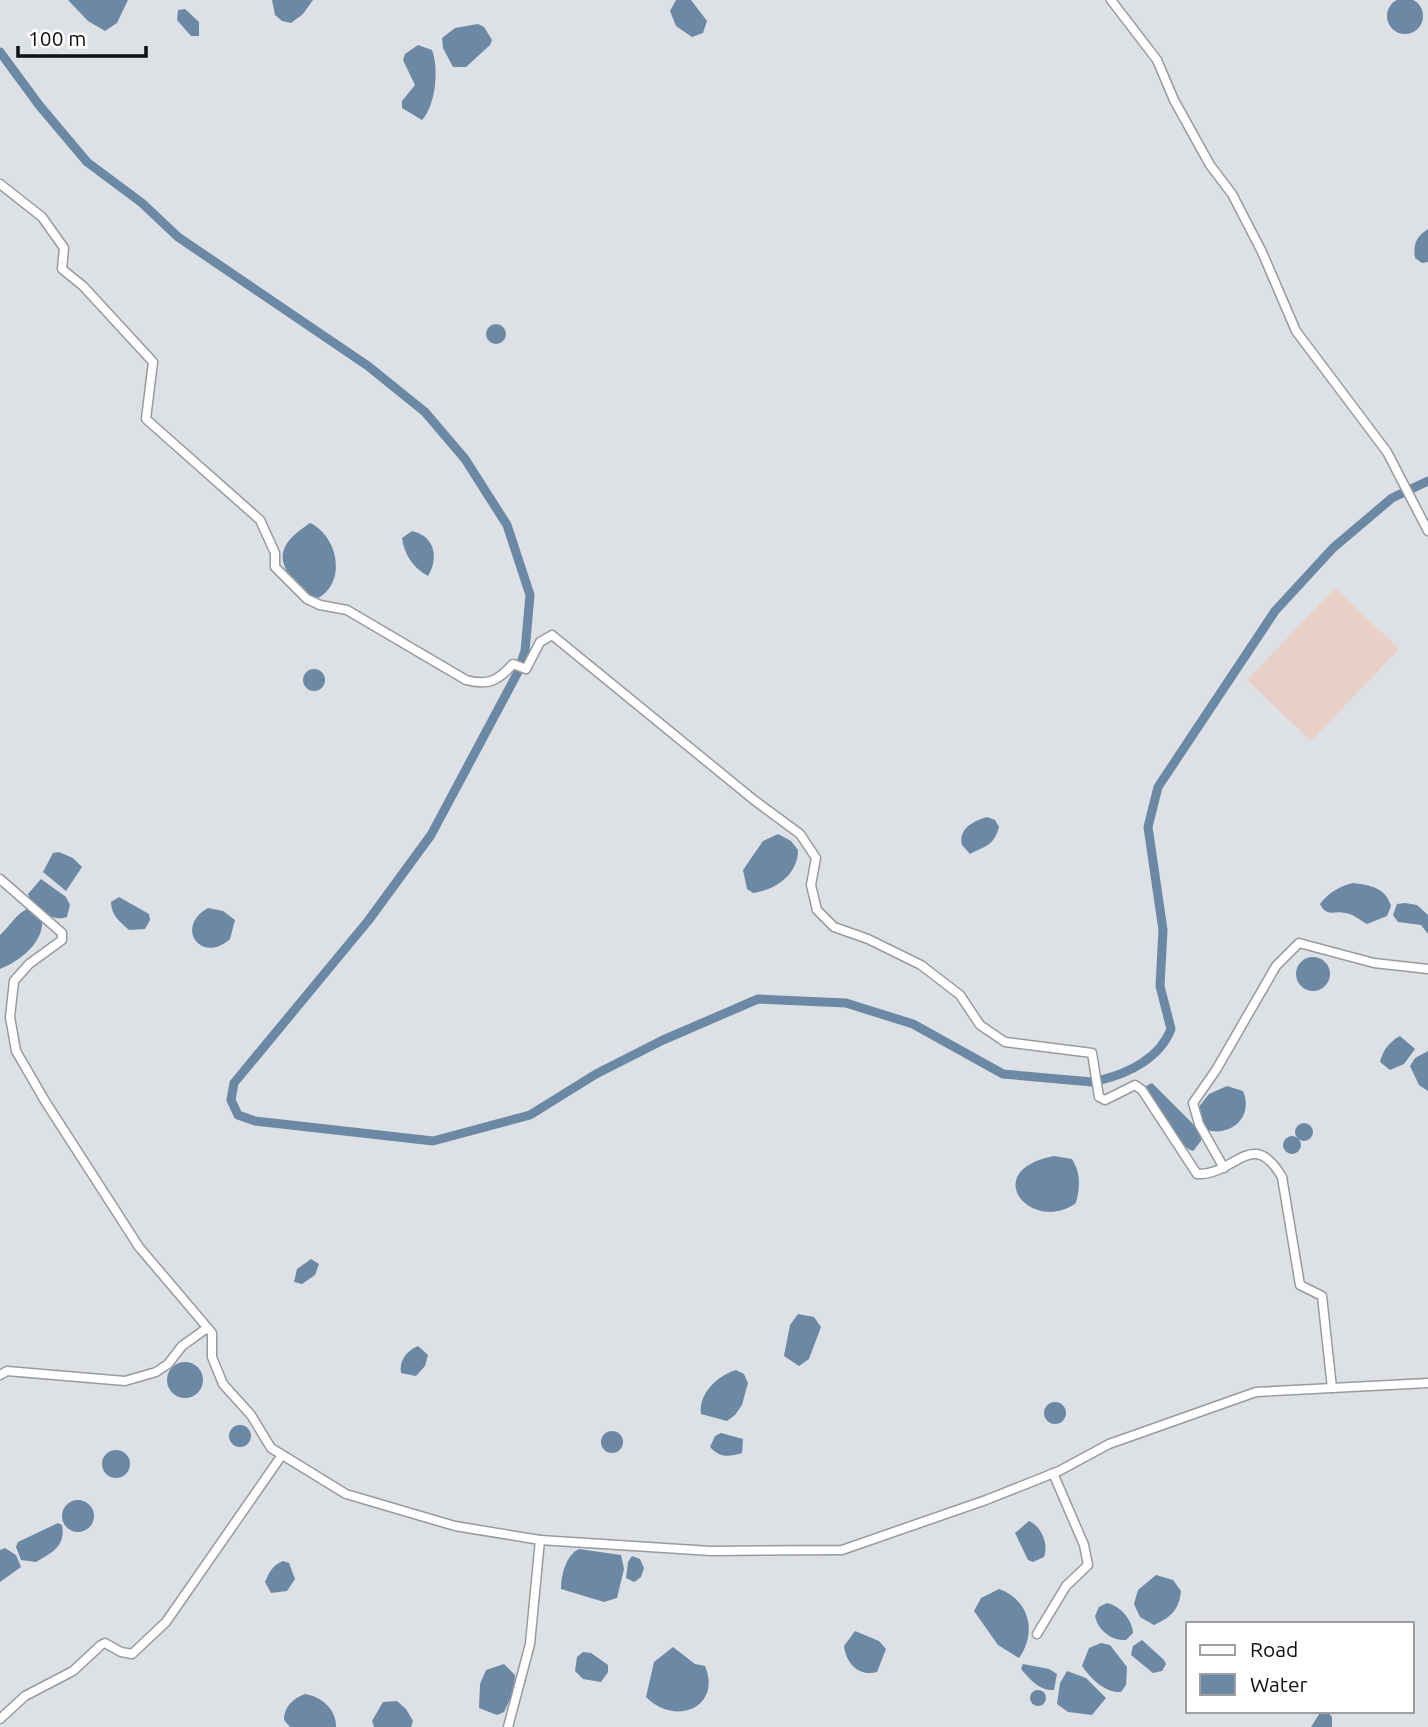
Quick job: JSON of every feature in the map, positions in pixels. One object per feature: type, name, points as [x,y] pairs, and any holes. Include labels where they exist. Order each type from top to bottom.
[{"type":"street","points":[[1111,0],[1157,60],[1174,100],[1210,165],[1232,194],[1262,252],[1296,331],[1387,452],[1428,531]]},
{"type":"street","points":[[0,184],[42,217],[64,248],[62,268],[83,286],[153,362],[146,419],[260,520],[275,553],[275,567],[294,588],[320,605],[346,610],[466,680],[489,683],[500,679],[513,664],[526,669],[540,642],[552,635],[754,800],[800,834],[816,859],[811,885],[817,910],[834,927],[868,939],[921,965],[960,995],[981,1025],[1005,1042],[1092,1053],[1099,1097],[1105,1100],[1135,1085],[1142,1090],[1197,1174],[1224,1168],[1242,1157],[1258,1153],[1273,1163],[1282,1177],[1300,1285],[1322,1296],[1332,1388]]},
{"type":"street","points":[[0,879],[62,933],[62,940],[30,964],[14,981],[10,1017],[16,1051],[139,1247],[212,1333],[212,1357],[223,1384],[251,1415],[271,1448],[346,1494],[455,1526],[540,1540],[711,1551],[842,1550],[901,1531],[1053,1474],[1109,1444],[1256,1392],[1428,1384]]},
{"type":"street","points":[[1224,1168],[1199,1124],[1193,1103],[1216,1070],[1276,966],[1299,943],[1374,963],[1428,969]]},
{"type":"street","points":[[0,1375],[7,1371],[125,1381],[145,1376],[168,1364],[182,1346],[208,1328]]},
{"type":"street","points":[[0,1719],[25,1696],[73,1671],[105,1643],[121,1652],[132,1654],[166,1622],[282,1455]]},
{"type":"street","points":[[1037,1634],[1066,1586],[1088,1565],[1084,1545],[1053,1474]]},
{"type":"street","points":[[508,1727],[530,1644],[540,1540]]},
{"type":"shaded area","points":[[1335,588],[1399,649],[1311,741],[1247,680]]},
{"type":"water","points":[[1408,-1],[1418,3],[1423,16],[1418,29],[1405,34],[1392,29],[1387,16],[1392,3]]},
{"type":"water","points":[[68,0],[128,0],[117,23],[105,31],[88,21]]},
{"type":"water","points":[[272,0],[313,0],[303,14],[291,23],[282,21],[275,15]]},
{"type":"water","points":[[676,0],[691,0],[707,21],[703,33],[692,37],[676,26],[670,11]]},
{"type":"water","points":[[185,9],[199,22],[199,36],[191,36],[177,20],[178,10]]},
{"type":"water","points":[[478,24],[484,27],[492,40],[490,45],[466,67],[453,67],[443,48],[442,38],[455,28]]},
{"type":"water","points":[[418,45],[432,50],[435,66],[433,96],[422,120],[402,108],[402,101],[415,85],[403,60],[405,54]]},
{"type":"water","points":[[1428,229],[1428,262],[1422,263],[1415,258],[1414,249],[1418,238]]},
{"type":"water","points":[[496,324],[503,327],[506,334],[503,341],[496,344],[489,341],[486,334],[489,327]]},
{"type":"water","points":[[310,523],[320,529],[327,538],[335,559],[333,581],[327,591],[318,598],[295,582],[284,564],[283,556],[288,542]]},
{"type":"water","points":[[412,531],[426,538],[433,549],[433,562],[428,576],[414,565],[405,550],[402,538]]},
{"type":"water","points":[[314,669],[322,672],[325,680],[322,688],[314,691],[306,688],[303,680],[306,672]]},
{"type":"water","points":[[987,817],[995,820],[999,827],[997,833],[988,845],[970,854],[962,845],[962,834],[972,823]]},
{"type":"water","points":[[778,834],[791,841],[798,850],[794,867],[777,885],[753,893],[747,889],[743,870],[763,841]]},
{"type":"water","points":[[59,852],[73,858],[82,867],[66,891],[43,872],[53,853]]},
{"type":"water","points":[[41,879],[66,897],[70,905],[67,917],[49,916],[33,904],[28,894]]},
{"type":"water","points":[[1353,883],[1381,891],[1391,906],[1387,916],[1367,924],[1351,915],[1325,911],[1320,904],[1331,893]]},
{"type":"water","points":[[119,897],[149,914],[150,920],[145,929],[129,930],[117,918],[111,902]]},
{"type":"water","points":[[1397,904],[1417,905],[1428,915],[1428,934],[1421,925],[1398,922],[1393,915]]},
{"type":"water","points":[[208,908],[223,911],[235,920],[230,939],[210,948],[201,946],[192,933],[198,916]]},
{"type":"water","points":[[27,909],[42,918],[40,935],[23,956],[0,969],[0,935]]},
{"type":"water","points":[[1313,957],[1325,962],[1330,974],[1325,986],[1313,991],[1301,986],[1296,974],[1301,962]]},
{"type":"water","points":[[1400,1036],[1415,1049],[1404,1064],[1390,1070],[1380,1062],[1387,1047]]},
{"type":"water","points":[[1428,1051],[1428,1091],[1419,1085],[1410,1066],[1415,1058]]},
{"type":"water","points":[[1152,1083],[1201,1132],[1201,1141],[1193,1151],[1179,1142],[1158,1113],[1146,1086]]},
{"type":"water","points":[[1227,1086],[1243,1091],[1246,1100],[1243,1117],[1232,1128],[1224,1131],[1206,1130],[1198,1108],[1209,1094]]},
{"type":"water","points":[[1300,1123],[1308,1123],[1313,1132],[1311,1139],[1300,1141],[1295,1136],[1295,1128]]},
{"type":"water","points":[[1292,1136],[1298,1139],[1301,1145],[1298,1151],[1292,1154],[1286,1151],[1283,1145],[1286,1139]]},
{"type":"water","points":[[1054,1156],[1072,1159],[1075,1164],[1079,1186],[1076,1203],[1059,1211],[1043,1211],[1029,1206],[1020,1197],[1016,1186],[1019,1174],[1031,1164]]},
{"type":"water","points":[[311,1259],[319,1264],[315,1275],[302,1284],[294,1282],[297,1269]]},
{"type":"water","points":[[798,1314],[814,1317],[821,1327],[809,1359],[799,1366],[784,1356],[790,1325]]},
{"type":"water","points":[[418,1346],[428,1355],[425,1366],[416,1376],[401,1373],[404,1357]]},
{"type":"water","points":[[185,1362],[198,1367],[203,1380],[198,1393],[185,1398],[172,1393],[167,1380],[172,1367]]},
{"type":"water","points":[[736,1370],[744,1374],[748,1383],[742,1405],[735,1415],[727,1421],[701,1414],[703,1400],[710,1387]]},
{"type":"water","points":[[1051,1402],[1059,1402],[1066,1409],[1066,1417],[1059,1424],[1051,1424],[1044,1417],[1044,1409]]},
{"type":"water","points":[[240,1425],[248,1428],[251,1436],[248,1444],[240,1447],[232,1444],[229,1436],[232,1428]]},
{"type":"water","points":[[612,1431],[622,1438],[623,1442],[616,1452],[612,1453],[602,1446],[601,1442],[608,1432]]},
{"type":"water","points":[[721,1433],[743,1439],[742,1453],[724,1456],[714,1451],[710,1447],[715,1436]]},
{"type":"water","points":[[116,1450],[126,1454],[130,1464],[126,1474],[116,1478],[106,1474],[102,1464],[106,1454]]},
{"type":"water","points":[[78,1500],[89,1505],[94,1516],[89,1527],[78,1532],[67,1527],[62,1516],[67,1505]]},
{"type":"water","points":[[1029,1521],[1040,1531],[1045,1541],[1044,1557],[1033,1562],[1028,1560],[1015,1533]]},
{"type":"water","points":[[58,1523],[62,1525],[63,1532],[56,1548],[36,1562],[21,1560],[16,1547],[18,1542]]},
{"type":"water","points":[[5,1548],[16,1555],[21,1567],[0,1582],[0,1550]]},
{"type":"water","points":[[579,1549],[621,1555],[624,1569],[617,1598],[604,1602],[561,1589],[565,1566]]},
{"type":"water","points":[[632,1556],[640,1559],[644,1568],[641,1577],[634,1582],[626,1578],[628,1562]]},
{"type":"water","points":[[283,1561],[289,1563],[295,1579],[287,1591],[271,1593],[265,1582],[272,1569]]},
{"type":"water","points":[[1156,1575],[1173,1580],[1181,1591],[1173,1612],[1154,1625],[1140,1617],[1134,1604],[1138,1590]]},
{"type":"water","points":[[999,1589],[1018,1601],[1027,1618],[1028,1638],[1019,1658],[998,1645],[974,1611],[981,1598]]},
{"type":"water","points":[[1107,1603],[1121,1610],[1128,1618],[1133,1633],[1126,1640],[1110,1637],[1097,1621],[1095,1616],[1099,1607]]},
{"type":"water","points":[[855,1631],[879,1641],[886,1649],[877,1672],[859,1670],[847,1658],[844,1646]]},
{"type":"water","points":[[1142,1640],[1164,1660],[1166,1664],[1162,1671],[1153,1673],[1131,1655],[1133,1646]]},
{"type":"water","points":[[1101,1643],[1110,1645],[1127,1667],[1126,1685],[1121,1692],[1109,1690],[1099,1684],[1082,1666],[1089,1648]]},
{"type":"water","points":[[673,1647],[695,1664],[705,1666],[709,1680],[702,1702],[682,1711],[670,1711],[646,1697],[654,1662]]},
{"type":"water","points":[[583,1652],[591,1653],[608,1665],[608,1672],[601,1682],[583,1679],[575,1671],[577,1657]]},
{"type":"water","points":[[504,1664],[515,1675],[514,1691],[504,1712],[497,1715],[479,1708],[480,1684],[486,1670]]},
{"type":"water","points":[[1023,1664],[1049,1669],[1057,1674],[1054,1690],[1035,1684],[1021,1669]]},
{"type":"water","points":[[1067,1671],[1086,1678],[1106,1698],[1092,1715],[1068,1712],[1057,1704],[1060,1683]]},
{"type":"water","points":[[1038,1690],[1044,1692],[1044,1704],[1038,1706],[1032,1704],[1030,1698],[1032,1692]]},
{"type":"water","points":[[305,1694],[317,1698],[331,1709],[336,1727],[290,1727],[284,1720],[285,1711],[296,1698]]},
{"type":"water","points":[[397,1701],[413,1721],[411,1727],[374,1727],[372,1721],[383,1702]]},
{"type":"water","points":[[1320,1713],[1329,1713],[1332,1717],[1332,1727],[1311,1727]]},
{"type":"waterway","points":[[0,52],[39,105],[87,162],[142,203],[178,237],[368,366],[425,412],[465,459],[507,525],[530,595],[525,651],[518,672],[431,835],[368,921],[234,1083],[231,1100],[238,1115],[255,1121],[433,1141],[530,1115],[596,1074],[663,1040],[758,999],[846,1003],[913,1024],[1003,1074],[1092,1082]]},
{"type":"waterway","points":[[1101,1080],[1142,1063],[1159,1048],[1171,1029],[1160,986],[1163,930],[1148,827],[1158,787],[1275,611],[1333,548],[1392,498],[1428,481]]}]
